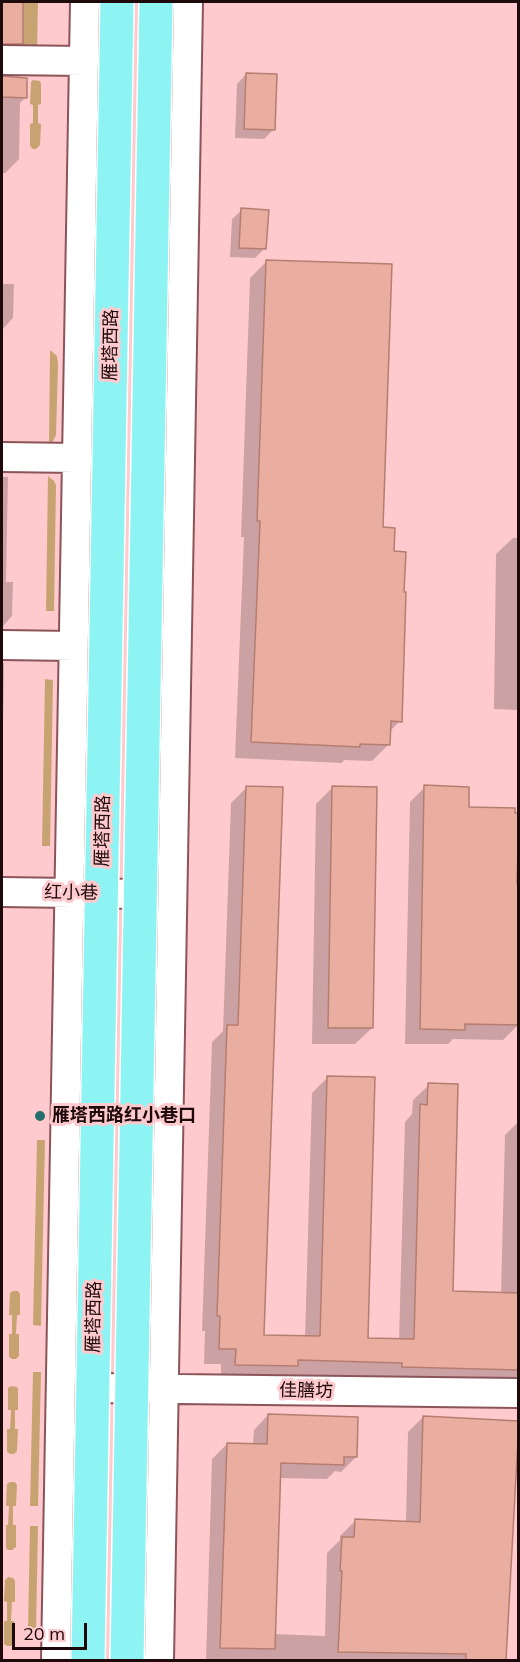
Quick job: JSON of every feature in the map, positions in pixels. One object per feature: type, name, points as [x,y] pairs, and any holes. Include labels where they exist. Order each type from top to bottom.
[{"type":"main road","name":"雁塔西路","points":[[88,1660],[117,2]]},
{"type":"main road","points":[[127,1660],[156,2]]},
{"type":"street","points":[[56,1660],[85,2]]},
{"type":"street","points":[[159,1660],[188,2]]},
{"type":"street","points":[[2,60],[84,61]]},
{"type":"street","points":[[2,457],[77,459]]},
{"type":"street","points":[[2,645],[73,646]]},
{"type":"street","name":"红小巷","points":[[2,892],[140,894]]},
{"type":"street","name":"佳膳坊","points":[[93,1388],[519,1393]]},
{"type":"shaded area","points":[[23,2],[38,2],[37,51],[22,51]]},
{"type":"shaded area","points":[[33,80],[40,81],[41,84],[41,104],[38,105],[38,123],[41,124],[40,145],[36,149],[30,146],[30,124],[33,123],[33,105],[30,104]]},
{"type":"shaded area","points":[[50,350],[57,356],[58,365],[56,435],[49,444]]},
{"type":"shaded area","points":[[48,476],[56,485],[54,611],[46,611]]},
{"type":"shaded area","points":[[45,679],[53,680],[50,846],[42,846]]},
{"type":"shaded area","points":[[37,1140],[45,1140],[41,1326],[33,1325]]},
{"type":"shaded area","points":[[18,1291],[20,1294],[20,1315],[17,1315],[16,1334],[19,1334],[19,1356],[16,1359],[9,1357],[9,1334],[12,1334],[12,1315],[9,1315],[10,1293]]},
{"type":"shaded area","points":[[33,1372],[41,1372],[38,1506],[30,1506]]},
{"type":"shaded area","points":[[11,1386],[18,1389],[18,1410],[15,1410],[15,1429],[18,1429],[17,1451],[14,1454],[7,1452],[7,1429],[10,1429],[11,1410],[8,1410],[8,1388]]},
{"type":"shaded area","points":[[15,1482],[17,1485],[16,1506],[13,1506],[16,1547],[8,1550],[6,1548],[6,1525],[8,1525],[9,1506],[6,1506],[7,1484]]},
{"type":"shaded area","points":[[30,1526],[38,1526],[36,1631],[28,1631]]},
{"type":"shaded area","points":[[8,1577],[15,1581],[15,1602],[12,1602],[11,1621],[14,1621],[14,1643],[11,1646],[4,1644],[4,1621],[7,1621],[7,1602],[4,1601],[5,1580]]},
{"type":"building","points":[[2,2],[23,2],[23,44],[2,44]]},
{"type":"building","points":[[246,73],[277,74],[275,130],[244,129]]},
{"type":"building","points":[[2,76],[27,78],[27,98],[2,97]]},
{"type":"building","points":[[241,208],[269,210],[266,249],[239,248]]},
{"type":"building","points":[[266,260],[392,264],[383,527],[395,528],[394,551],[406,552],[404,592],[406,592],[402,722],[391,721],[390,745],[360,744],[360,747],[251,742],[260,521],[257,521]]},
{"type":"building","points":[[424,785],[469,787],[469,807],[515,808],[515,813],[519,813],[517,884],[519,884],[519,1025],[465,1024],[465,1030],[420,1029]]},
{"type":"building","points":[[246,786],[283,787],[264,1335],[320,1336],[327,1076],[375,1077],[368,1338],[414,1339],[420,1104],[427,1105],[428,1083],[458,1084],[453,1291],[519,1293],[519,1370],[402,1367],[402,1363],[298,1360],[298,1366],[235,1365],[236,1349],[219,1349],[220,1316],[217,1316],[227,1025],[238,1025]]},
{"type":"building","points":[[332,786],[377,787],[373,1028],[328,1028]]},
{"type":"building","points":[[268,1414],[358,1417],[357,1457],[344,1457],[344,1465],[281,1463],[275,1649],[220,1648],[227,1443],[267,1444]]},
{"type":"building","points":[[423,1416],[519,1421],[506,1660],[466,1660],[466,1654],[338,1652],[342,1537],[354,1537],[355,1519],[420,1522]]},
{"type":"place","name":"雁塔西路红小巷口","points":[[40,1116]]}]
